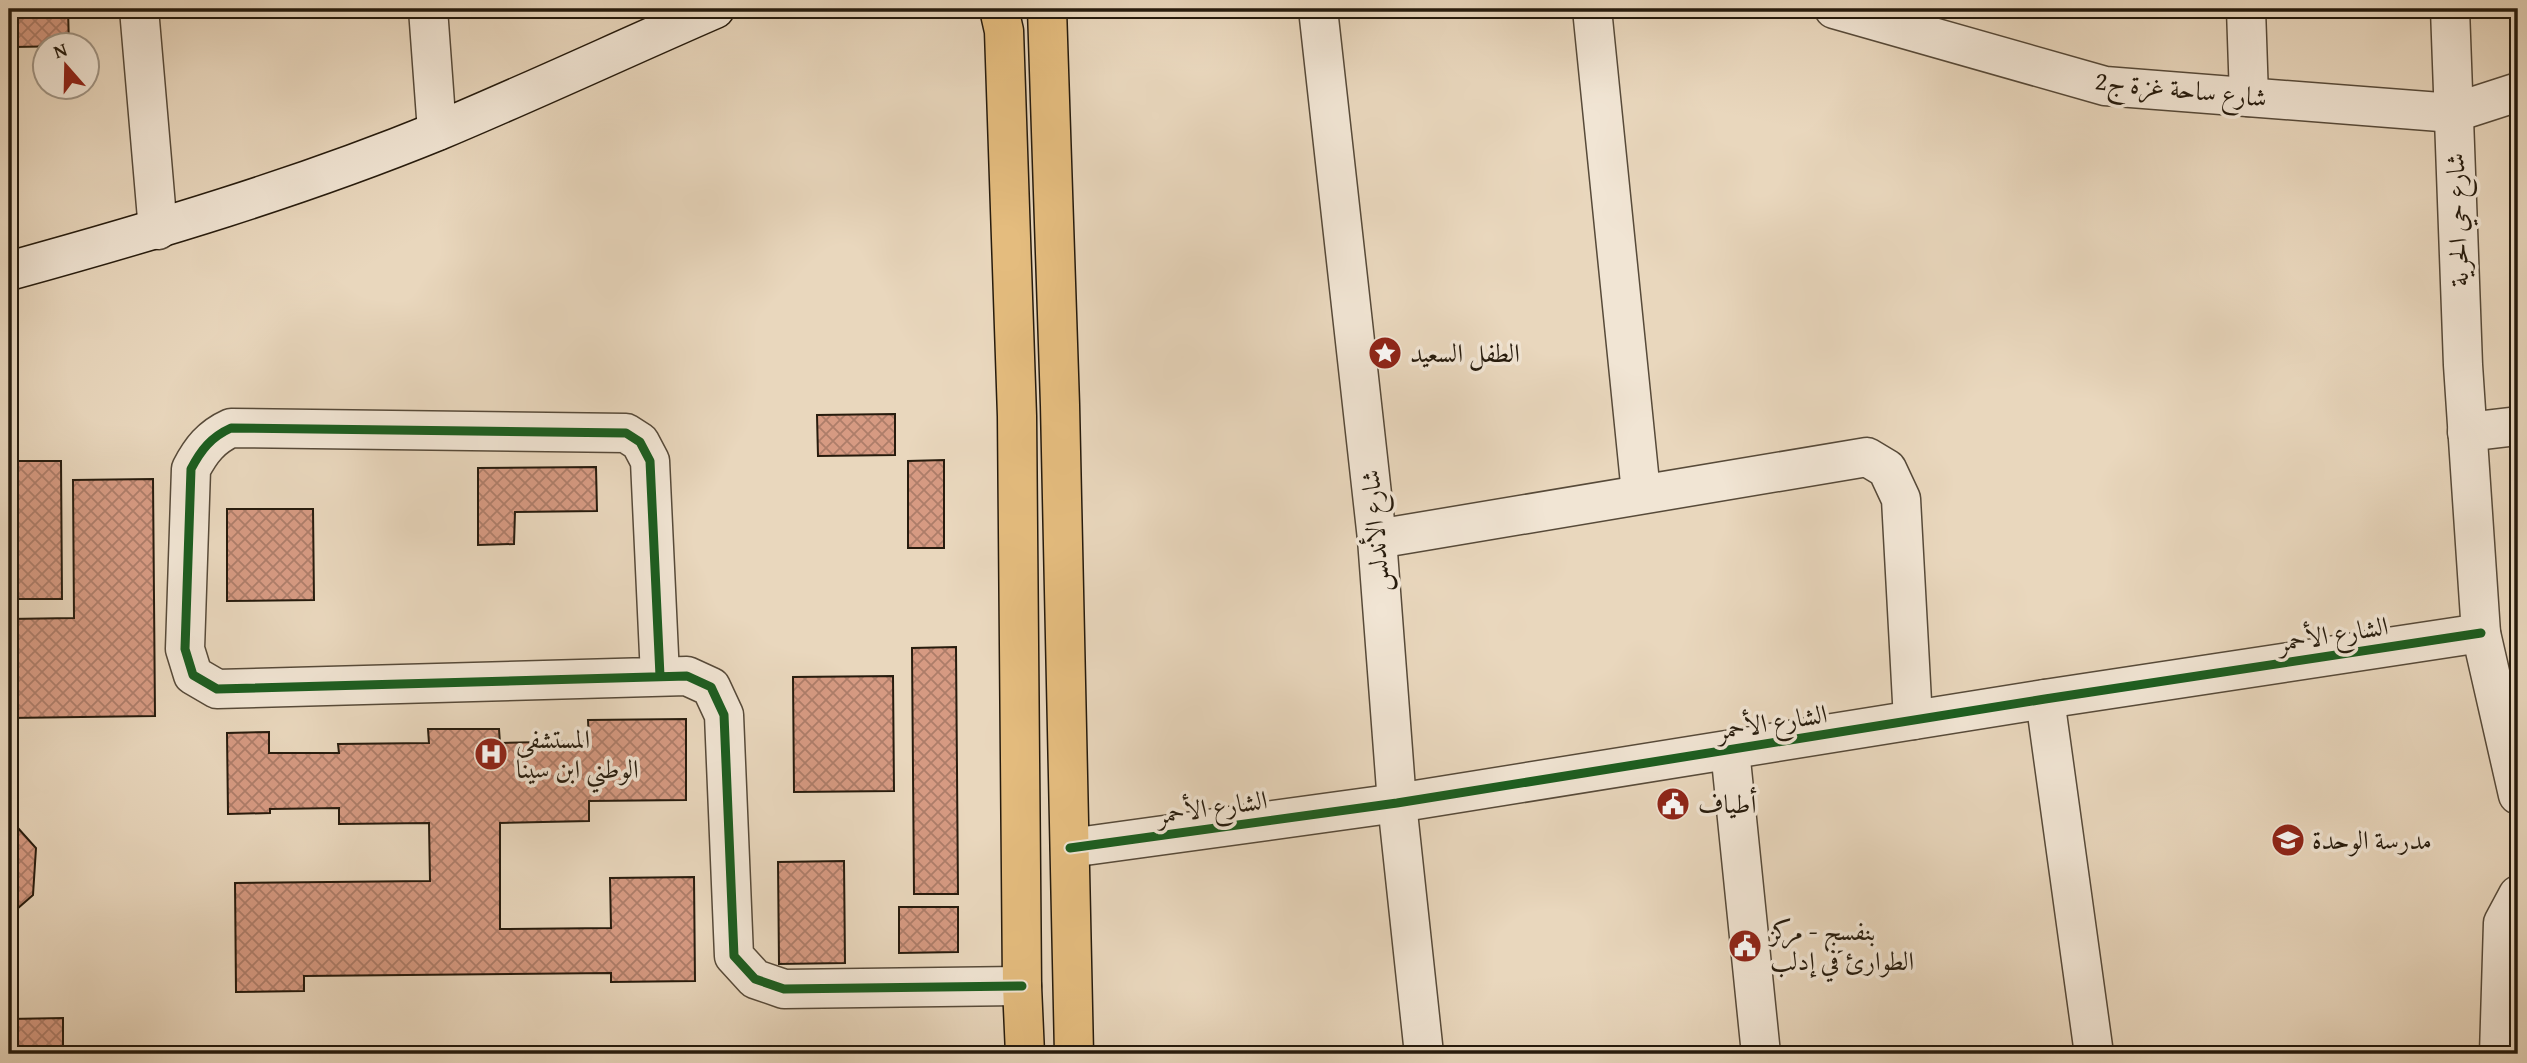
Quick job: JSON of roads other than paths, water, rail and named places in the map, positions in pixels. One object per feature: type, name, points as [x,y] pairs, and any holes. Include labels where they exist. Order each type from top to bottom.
[{"type":"main road","points":[[999,9],[1004,31],[1017,416],[1022,986],[1025,1054]]},
{"type":"main road","points":[[1047,9],[1060,405],[1074,1054]]},
{"type":"street","points":[[139,9],[158,230]]},
{"type":"street","points":[[428,9],[437,131]]},
{"type":"street","points":[[9,271],[158,230],[246,202],[437,131],[715,9]]},
{"type":"street","name":"شارع الأندلس","points":[[1318,9],[1377,539],[1397,803],[1424,1054]]},
{"type":"street","points":[[1592,9],[1641,493]]},
{"type":"street","name":"شارع ساحة غزة ج2","points":[[1834,9],[2105,86],[2453,113]]},
{"type":"street","points":[[2246,9],[2249,97]]},
{"type":"street","name":"شارع حي الحرية","points":[[2450,9],[2463,365],[2481,633],[2518,795]]},
{"type":"street","points":[[2453,113],[2518,92]]},
{"type":"street","points":[[2467,432],[2518,426]]},
{"type":"street","points":[[660,676],[650,461],[640,442],[626,433],[231,428],[216,435],[203,448],[191,469],[185,649],[193,675],[217,689],[687,676],[711,687],[724,715],[734,956],[755,979],[784,989],[1022,986]]},
{"type":"street","points":[[1377,539],[1867,457],[1887,469],[1901,499],[1913,720]]},
{"type":"street","name":"الشارع الأحمر","points":[[1070,848],[1397,803],[2045,699],[2481,633]]},
{"type":"street","points":[[2045,699],[2094,1054]]},
{"type":"street","points":[[1730,750],[1760,1054]]},
{"type":"street","points":[[2499,1054],[2503,923],[2518,895]]},
{"type":"place","name":"الطفل السعيد","points":[[1385,353]]},
{"type":"place","name":"المستشفى الوطني ابن سينا","points":[[491,754]]},
{"type":"place","name":"أطياف","points":[[1673,804]]},
{"type":"place","name":"مدرسة الوحدة","points":[[2288,840]]},
{"type":"place","name":"بنفسج - مركز الطوارئ في إدلب","points":[[1745,946]]}]
